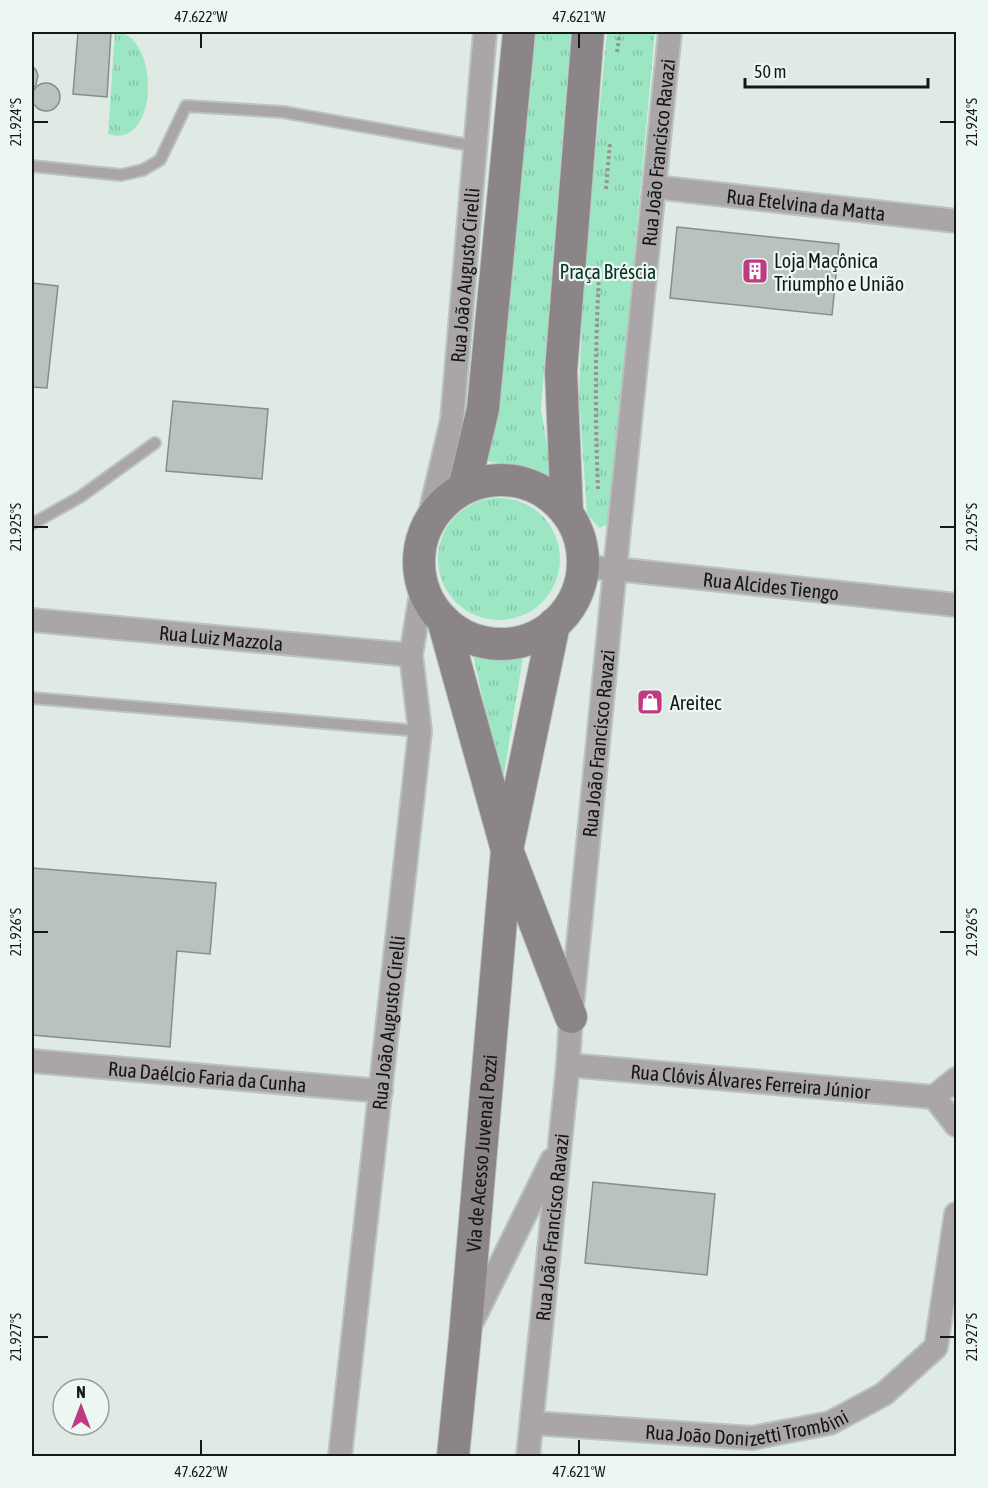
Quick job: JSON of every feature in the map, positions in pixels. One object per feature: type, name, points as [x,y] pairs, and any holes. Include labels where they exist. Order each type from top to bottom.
[{"type":"main road","points":[[464,488],[483,409],[519,32]]},
{"type":"main road","points":[[567,513],[561,371],[588,32]]},
{"type":"main road","points":[[492,480],[520,482],[547,493],[567,513],[577,531],[584,567],[578,591],[568,609],[554,624],[534,637],[510,643],[486,642],[463,635],[443,621],[431,606],[422,588],[418,562],[422,536],[429,518],[448,498],[464,488],[492,480]]},
{"type":"main road","name":"Via de Acesso Juvenal Pozzi","points":[[443,621],[507,850]]},
{"type":"main road","name":"Via de Acesso Juvenal Pozzi","points":[[453,1456],[507,850],[554,624]]},
{"type":"main road","points":[[507,850],[571,1017]]},
{"type":"street","name":"Rua João Augusto Cirelli","points":[[429,518],[452,420],[485,32]]},
{"type":"street","name":"Rua João Francisco Ravazi","points":[[528,1456],[670,32]]},
{"type":"street","name":"Rua Etelvina da Matta","points":[[655,187],[957,221]]},
{"type":"street","name":"Rua Alcides Tiengo","points":[[584,567],[957,605]]},
{"type":"street","name":"Rua João Augusto Cirelli","points":[[340,1456],[420,731],[411,655],[422,588]]},
{"type":"street","name":"Rua Luiz Mazzola","points":[[32,620],[411,655]]},
{"type":"street","name":"Rua Daélcio Faria da Cunha","points":[[32,1061],[381,1091]]},
{"type":"street","name":"Rua Clóvis Álvares Ferreira Júnior","points":[[568,1065],[934,1097]]},
{"type":"street","points":[[957,1079],[934,1097],[957,1125]]},
{"type":"street","points":[[465,1336],[559,1146]]},
{"type":"street","name":"Rua João Donizetti Trombini","points":[[532,1423],[753,1438],[830,1423],[884,1394],[936,1347],[957,1214]]},
{"type":"lane","points":[[32,166],[121,175],[143,170],[160,160],[186,106],[283,112],[474,146]]},
{"type":"lane","points":[[32,524],[80,497],[155,444]]},
{"type":"lane","points":[[32,698],[420,731]]},
{"type":"path","points":[[615,60],[620,32]]},
{"type":"path","points":[[605,194],[610,138]]},
{"type":"path","points":[[598,493],[595,339],[599,272]]},
{"type":"green space","points":[[115,32],[130,37],[140,50],[146,69],[148,89],[145,109],[137,125],[125,134],[108,134]]},
{"type":"green space","points":[[536,32],[571,32],[541,409],[552,475],[548,478],[500,463],[484,461],[491,441]]},
{"type":"green space","name":"Praça Bréscia","points":[[607,32],[655,32],[609,524],[599,528],[587,514],[579,394],[584,271]]},
{"type":"green space","points":[[499,498],[522,502],[542,516],[556,536],[560,559],[556,582],[542,602],[522,616],[499,620],[476,616],[456,602],[442,582],[438,559],[442,536],[456,516],[476,502]]},
{"type":"green space","points":[[473,654],[523,657],[504,774],[499,774]]},
{"type":"building","points":[[78,32],[111,32],[107,97],[73,94]]},
{"type":"building","points":[[32,66],[38,75],[36,85],[32,89]]},
{"type":"building","points":[[46,83],[56,87],[60,97],[56,107],[46,111],[36,107],[32,97],[36,87]]},
{"type":"building","name":"Loja Maçônica Triumpho e União","points":[[677,227],[839,244],[832,315],[670,298]]},
{"type":"building","points":[[32,283],[58,286],[47,388],[32,387]]},
{"type":"building","points":[[173,401],[268,409],[262,479],[166,471]]},
{"type":"building","points":[[32,868],[216,883],[210,954],[177,951],[170,1047],[32,1035]]},
{"type":"building","points":[[593,1182],[715,1194],[707,1275],[585,1263]]},
{"type":"place","name":"Loja Maçônica Triumpho e União","points":[[755,271]]},
{"type":"place","name":"Areitec","points":[[650,702]]}]
